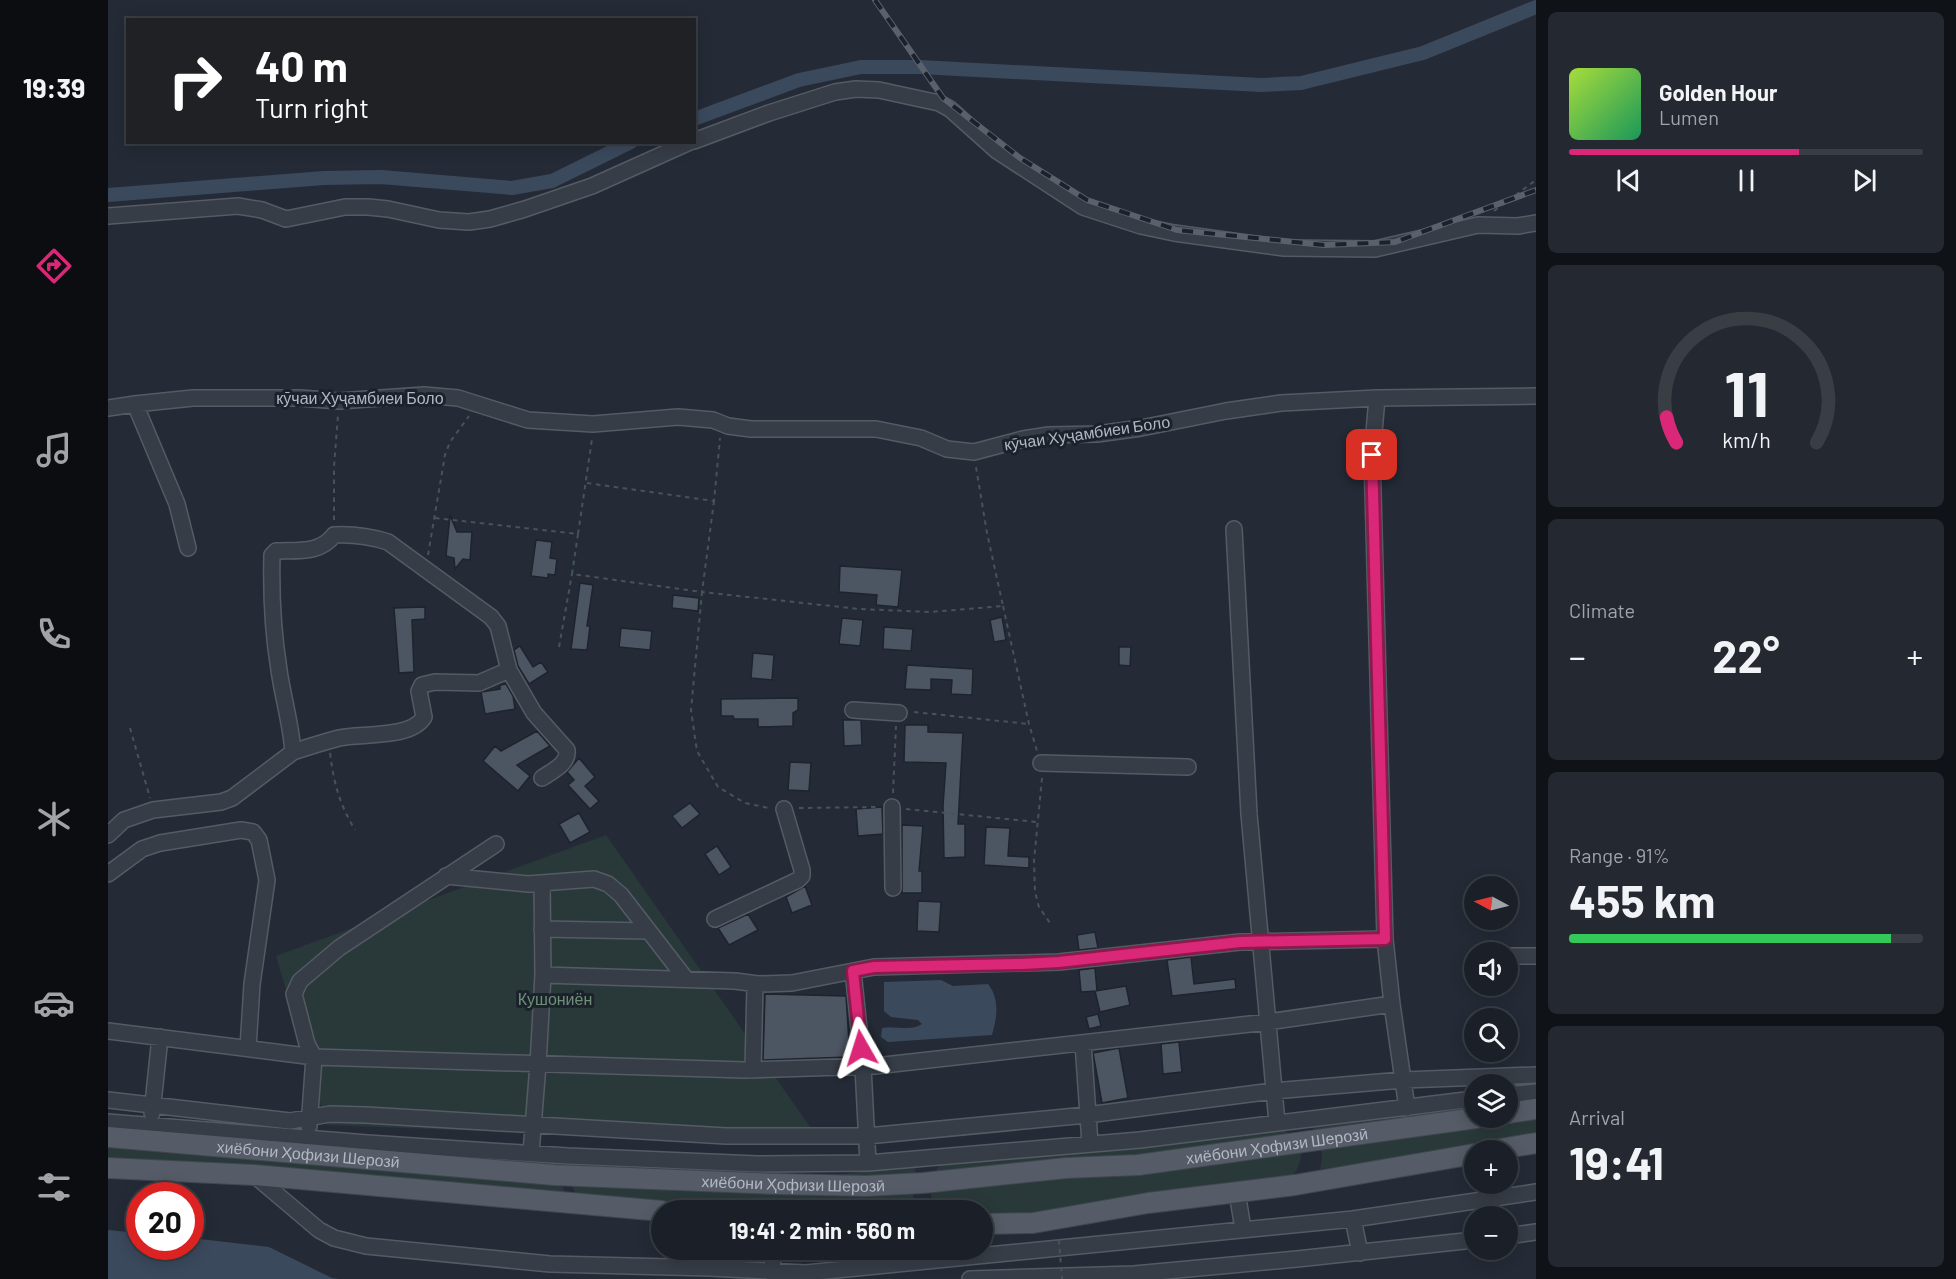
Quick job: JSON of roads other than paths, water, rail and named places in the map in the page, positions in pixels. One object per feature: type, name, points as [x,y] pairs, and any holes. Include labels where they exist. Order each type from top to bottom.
[{"type":"main road","points":[[1518,1112],[1536,1109]]},
{"type":"main road","name":"хиёбони Ҳофизи Шерозӣ","points":[[108,1137],[554,1175],[866,1186],[923,1183],[1066,1168],[1137,1165],[1464,1120]]},
{"type":"main road","points":[[1518,1146],[1536,1143]]},
{"type":"main road","points":[[993,1224],[1033,1224],[1148,1203],[1295,1185],[1464,1156]]},
{"type":"main road","name":"хиёбони Ҳофизи Шерозӣ","points":[[108,1168],[254,1175],[651,1210]]},
{"type":"street","points":[[696,140],[769,113],[835,92],[856,89],[879,90],[939,102],[950,109],[997,152],[1083,207],[1141,226],[1174,233],[1284,248],[1375,249],[1478,225],[1518,226],[1536,223]]},
{"type":"street","points":[[108,216],[238,206],[262,210],[286,219],[345,207],[368,207],[439,220],[469,222],[490,219],[525,209],[592,186],[687,144]]},
{"type":"street","name":"кӯчаи Хуҷамбиеи Боло","points":[[108,408],[193,398],[339,401],[424,395],[458,398],[528,420],[593,424],[678,417],[705,418],[728,426],[752,429],[876,429],[921,438],[947,449],[974,452],[1023,439],[1141,429],[1194,417],[1281,403],[1377,398],[1536,396]]},
{"type":"street","points":[[1377,398],[1372,455],[1385,939],[1407,1108]]},
{"type":"street","points":[[135,404],[177,504],[188,548]]},
{"type":"street","points":[[1233,529],[1249,814],[1277,1123]]},
{"type":"street","points":[[293,752],[292,728],[279,671],[274,620],[272,555],[276,551],[312,550],[322,546],[334,535],[353,534],[388,542],[491,617],[498,626],[509,670],[534,713],[567,750],[568,756],[564,762],[542,778]]},
{"type":"street","points":[[108,835],[124,820],[153,810],[221,802],[231,798],[293,752],[339,738],[403,731],[418,724],[424,717],[419,691],[422,685],[435,682],[479,682],[509,670]]},
{"type":"street","points":[[853,710],[899,713]]},
{"type":"street","points":[[1041,763],[1188,767]]},
{"type":"street","points":[[892,807],[892,888]]},
{"type":"street","points":[[715,920],[802,876],[784,809]]},
{"type":"street","points":[[108,874],[142,849],[160,843],[241,830],[253,832],[259,840],[267,880],[252,984],[248,1048]]},
{"type":"street","points":[[308,1138],[314,1057],[294,994],[300,981],[339,948],[496,844]]},
{"type":"street","points":[[446,876],[528,884],[594,879],[608,884],[621,895],[686,979]]},
{"type":"street","points":[[531,1153],[543,975],[542,884]]},
{"type":"street","points":[[542,929],[648,931]]},
{"type":"street","points":[[543,975],[735,981],[755,984],[792,983],[874,967],[1059,962],[1240,942],[1385,939]]},
{"type":"street","points":[[1518,956],[1536,956]]},
{"type":"street","points":[[853,971],[868,1163]]},
{"type":"street","points":[[753,1070],[755,984]]},
{"type":"street","points":[[108,1031],[314,1057],[753,1070],[862,1067],[1268,1022],[1392,1004]]},
{"type":"street","points":[[150,1125],[160,1037]]},
{"type":"street","points":[[1083,1043],[1090,1144]]},
{"type":"street","points":[[108,1100],[279,1120],[310,1119],[330,1114],[726,1136],[867,1136],[1087,1115],[1273,1091],[1403,1080],[1536,1075]]},
{"type":"street","points":[[1518,1094],[1536,1092]]},
{"type":"street","points":[[108,1122],[531,1153],[757,1164],[868,1163],[1090,1144],[1464,1101]]},
{"type":"street","points":[[425,1146],[427,1119]]},
{"type":"street","points":[[254,1175],[293,1211],[319,1230],[334,1238],[366,1246],[550,1264],[710,1268],[772,1273],[806,1273],[1353,1219],[1536,1192]]},
{"type":"street","points":[[1237,1192],[1242,1229]]},
{"type":"street","points":[[1353,1219],[1359,1253]]},
{"type":"street","points":[[1518,1235],[1536,1232]]},
{"type":"street","points":[[970,1279],[1134,1274],[1464,1241]]},
{"type":"street","points":[[772,1273],[773,1260]]},
{"type":"street","points":[[806,1273],[850,1279]]},
{"type":"water","points":[[941,980],[953,986],[988,984],[996,1002],[992,1035],[888,1042],[881,1037],[882,1028],[913,1028],[922,1024],[918,1020],[891,1017],[884,1011],[884,982]]},
{"type":"water","points":[[108,1230],[126,1232],[126,1260],[204,1260],[204,1240],[269,1247],[332,1278],[339,1279],[108,1279]]},
{"type":"waterway","points":[[696,118],[799,80],[861,67],[920,67],[1261,85],[1301,83],[1423,53],[1536,7]]},
{"type":"waterway","points":[[108,195],[324,178],[381,177],[512,188],[552,181],[627,144]]},
{"type":"railway","points":[[875,0],[943,98],[1020,158],[1087,200],[1177,230],[1324,245],[1395,242],[1536,190]]},
{"type":"park label","name":"Кушониён","points":[[555,999]]}]
